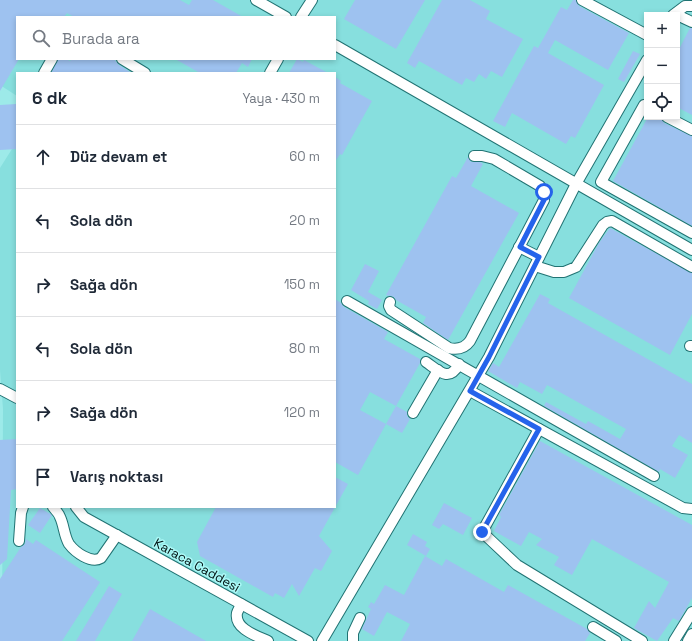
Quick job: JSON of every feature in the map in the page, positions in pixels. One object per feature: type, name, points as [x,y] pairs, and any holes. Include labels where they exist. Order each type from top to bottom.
[{"type":"street","points":[[256,0],[284,16]]},
{"type":"street","points":[[302,16],[312,0]]},
{"type":"street","points":[[582,0],[644,33]]},
{"type":"street","points":[[679,12],[688,4]]},
{"type":"street","points":[[680,17],[692,22]]},
{"type":"street","points":[[336,46],[692,250]]},
{"type":"street","points":[[45,72],[51,60]]},
{"type":"street","points":[[124,60],[143,72]]},
{"type":"street","points":[[271,72],[277,60]]},
{"type":"street","points":[[322,641],[470,391],[576,184],[644,65]]},
{"type":"street","points":[[644,105],[601,182],[692,233]]},
{"type":"street","points":[[673,120],[692,130]]},
{"type":"street","points":[[390,302],[389,306],[391,310],[449,348],[462,348],[470,341],[544,200],[543,190],[540,186],[494,159],[474,156]]},
{"type":"street","points":[[520,247],[550,272],[564,272],[576,267],[603,225],[612,221],[692,267]]},
{"type":"street","points":[[347,301],[654,476]]},
{"type":"street","points":[[426,362],[447,374],[455,372],[459,364]]},
{"type":"street","points":[[413,413],[438,370]]},
{"type":"street","points":[[0,389],[16,397]]},
{"type":"street","points":[[470,391],[683,508],[692,509]]},
{"type":"street","points":[[539,429],[482,532],[517,565],[642,641]]},
{"type":"street","points":[[19,541],[23,508]]},
{"type":"street","points":[[54,508],[60,516],[70,544],[84,557],[90,560],[97,561],[101,558],[117,535]]},
{"type":"street","name":"Karaca Caddesi","points":[[77,508],[84,517],[308,641]]},
{"type":"street","points":[[241,604],[237,613],[239,622],[256,638],[268,641]]},
{"type":"street","points":[[674,641],[692,612]]},
{"type":"street","points":[[353,641],[353,633],[360,618]]},
{"type":"street","points":[[593,627],[605,638],[616,641]]},
{"type":"street","points":[[688,641],[692,634]]},
{"type":"shaded area","points":[[0,0],[692,0],[692,641],[2,641],[3,409],[0,370],[0,168],[16,143],[16,508],[336,508],[336,72],[16,72],[16,95],[0,85]]},
{"type":"building","points":[[0,0],[180,0],[189,5],[192,0],[213,0],[241,16],[72,16],[67,13],[65,16],[16,16],[16,60],[18,60],[0,91]]},
{"type":"building","points":[[355,0],[425,0],[396,49],[344,19]]},
{"type":"building","points":[[442,0],[470,0],[490,11],[486,19],[523,39],[502,77],[491,71],[486,79],[479,74],[474,82],[466,78],[462,85],[419,61],[415,68],[407,63]]},
{"type":"building","points":[[573,0],[576,0],[579,6],[629,33],[608,70],[555,40],[548,53],[604,85],[575,138],[571,136],[566,144],[512,113],[505,127],[493,121],[534,46],[538,48],[561,7],[567,10]]},
{"type":"building","points":[[690,28],[692,28],[692,115],[680,109],[680,47]]},
{"type":"building","points":[[633,51],[640,54],[624,82],[618,79]]},
{"type":"building","points":[[58,60],[115,60],[119,65],[130,72],[52,72]]},
{"type":"building","points":[[177,60],[252,60],[248,67],[242,63],[237,72],[198,72]]},
{"type":"building","points":[[296,60],[303,62],[304,60],[326,72],[290,72]]},
{"type":"building","points":[[336,78],[341,81],[340,83],[372,101],[342,155],[340,154],[336,160]]},
{"type":"building","points":[[16,104],[16,149],[0,150],[0,105]]},
{"type":"building","points":[[646,120],[662,120],[664,123],[692,136],[692,226],[613,181]]},
{"type":"building","points":[[468,157],[471,162],[480,162],[483,164],[471,186],[519,213],[448,340],[423,323],[426,317],[396,300],[394,297],[386,295],[452,176],[456,178]]},
{"type":"building","points":[[610,228],[692,273],[692,314],[670,355],[569,298],[599,243]]},
{"type":"building","points":[[365,264],[379,271],[368,292],[382,300],[377,309],[368,304],[369,301],[351,290]]},
{"type":"building","points":[[540,294],[550,299],[548,303],[692,384],[692,443],[679,435],[672,446],[688,455],[675,478],[660,469],[659,472],[544,406],[546,402],[586,424],[588,421],[620,439],[626,429],[547,385],[542,394],[520,382],[517,388],[488,371],[493,363],[499,367]]},
{"type":"building","points":[[336,300],[344,307],[388,332],[384,339],[420,359],[420,363],[396,406],[370,392],[360,410],[386,424],[358,475],[336,463]]},
{"type":"building","points":[[396,406],[407,412],[407,416],[410,419],[402,433],[386,424]]},
{"type":"building","points":[[16,439],[16,489],[11,490],[7,559],[0,565],[0,440]]},
{"type":"building","points":[[540,441],[692,525],[692,598],[679,621],[673,618],[657,641],[634,628],[649,601],[655,608],[669,582],[592,539],[572,575],[554,565],[559,557],[536,545],[542,539],[529,532],[521,546],[494,531],[501,517],[499,515]]},
{"type":"building","points":[[336,478],[348,484],[336,506]]},
{"type":"building","points":[[444,503],[472,518],[463,535],[443,524],[439,529],[432,525]]},
{"type":"building","points":[[40,508],[52,515],[40,533],[28,525]]},
{"type":"building","points":[[215,508],[335,508],[319,536],[332,551],[321,571],[315,568],[299,596],[292,584],[284,598],[275,593],[273,597],[200,556],[197,542]]},
{"type":"building","points":[[413,534],[427,542],[425,546],[430,549],[426,556],[407,545]]},
{"type":"building","points":[[26,539],[33,544],[36,540],[100,582],[62,641],[0,641],[0,579],[21,547],[25,544]]},
{"type":"building","points":[[425,556],[442,566],[446,559],[504,592],[508,585],[587,629],[590,633],[585,641],[401,641],[410,624],[387,612],[374,636],[362,629],[371,609],[368,607],[371,602],[374,604],[385,585],[404,595]]},
{"type":"building","points":[[109,586],[122,594],[95,641],[76,641]]},
{"type":"building","points":[[150,609],[206,641],[132,641]]},
{"type":"route","points":[[482,532],[539,429],[470,391],[489,357],[539,257],[520,247],[544,200],[544,192]]}]
